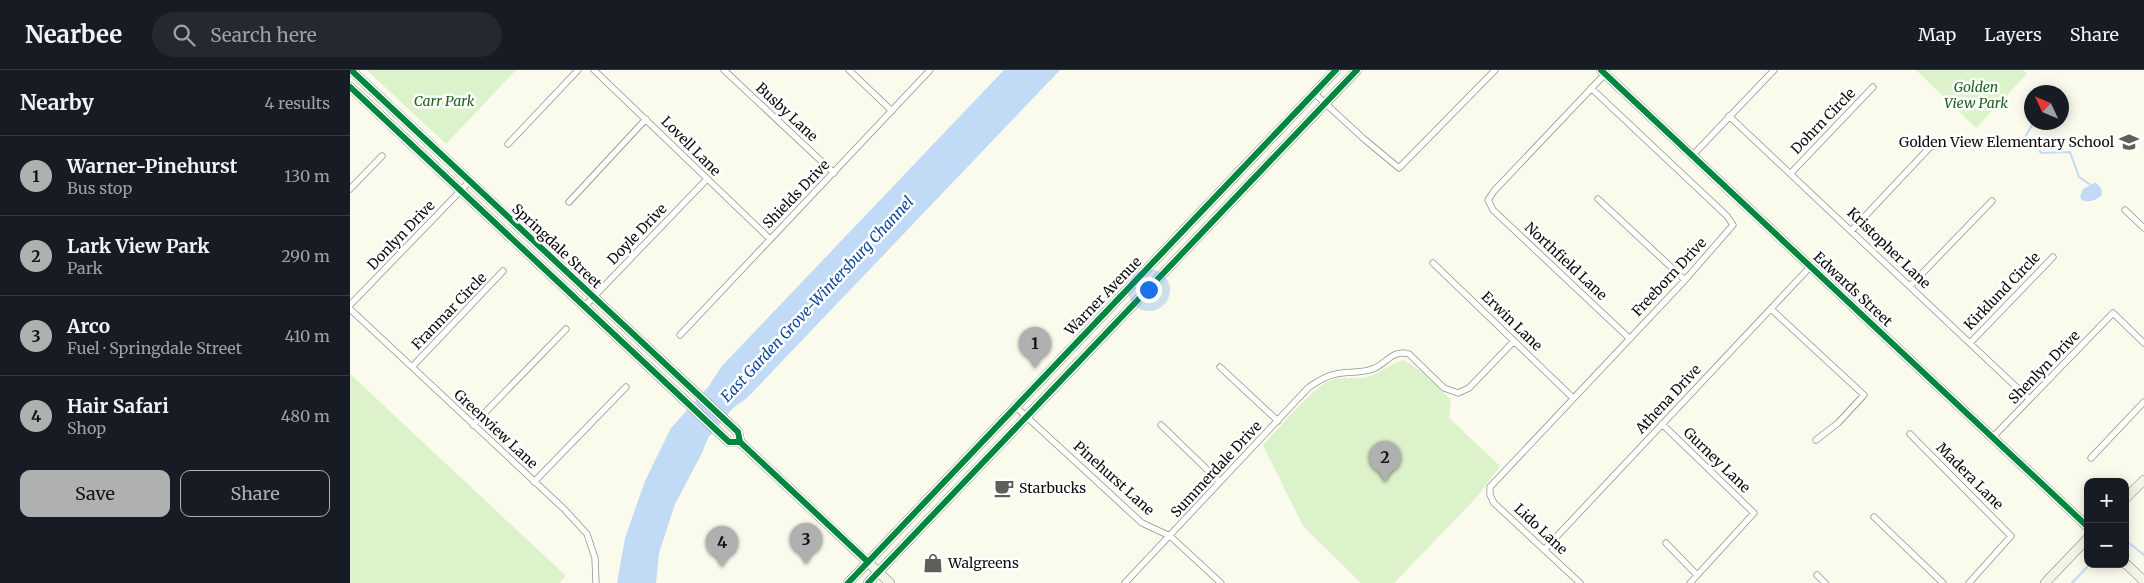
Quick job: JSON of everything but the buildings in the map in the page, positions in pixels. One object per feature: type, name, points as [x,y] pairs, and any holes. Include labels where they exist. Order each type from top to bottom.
[{"type":"main road","name":"Springdale Street","points":[[351,70],[738,432],[740,442],[890,583]]},
{"type":"main road","name":"Warner Avenue","points":[[848,583],[1336,70]]},
{"type":"main road","name":"Warner Avenue","points":[[868,583],[1357,70]]},
{"type":"main road","name":"Edwards Street","points":[[1603,72],[2084,523]]},
{"type":"main road","name":"Springdale Street","points":[[350,87],[729,442],[740,442]]},
{"type":"main road","points":[[943,503],[940,496],[965,468],[972,452]]},
{"type":"main road","points":[[2129,496],[2144,480]]},
{"type":"main road","points":[[2045,583],[2084,542]]},
{"type":"main road","points":[[2129,567],[2144,581]]},
{"type":"street","points":[[508,144],[578,70]]},
{"type":"street","name":"Lovell Lane","points":[[594,70],[770,239]]},
{"type":"street","name":"Busby Lane","points":[[724,70],[834,173]]},
{"type":"street","points":[[849,70],[892,111]]},
{"type":"street","name":"Shields Drive","points":[[680,335],[930,70]]},
{"type":"street","points":[[1314,93],[1376,150],[1399,168],[1495,70]]},
{"type":"street","points":[[1692,156],[1774,70]]},
{"type":"street","points":[[1592,88],[1603,72]]},
{"type":"street","name":"Dohrn Circle","points":[[1791,173],[1873,87]]},
{"type":"street","name":"Northfield Lane","points":[[1592,88],[1494,191],[1488,200],[1493,210],[1629,338]]},
{"type":"street","name":"Freeborn Drive","points":[[1489,491],[1492,483],[1685,280],[1733,225],[1731,220],[1592,88]]},
{"type":"street","name":"Kristopher Lane","points":[[1730,116],[2029,400]]},
{"type":"street","points":[[569,202],[646,119]]},
{"type":"street","points":[[1852,230],[1931,146]]},
{"type":"street","points":[[350,189],[382,156]]},
{"type":"street","name":"Doyle Drive","points":[[584,307],[707,179]]},
{"type":"street","name":"Donlyn Drive","points":[[350,305],[470,182]]},
{"type":"street","points":[[1598,199],[1685,280]]},
{"type":"street","points":[[1910,286],[1992,201]]},
{"type":"street","points":[[2125,210],[2144,228]]},
{"type":"street","name":"Kirklund Circle","points":[[1970,343],[2053,257]]},
{"type":"street","name":"Erwin Lane","points":[[1433,263],[1573,398]]},
{"type":"street","name":"Athena Drive","points":[[1544,550],[1811,266]]},
{"type":"street","name":"Franmar Circle","points":[[412,367],[503,271]]},
{"type":"street","points":[[1771,309],[1864,395],[1838,423],[1816,440]]},
{"type":"street","name":"Greenview Lane","points":[[350,310],[564,509],[587,534],[595,558],[596,583]]},
{"type":"street","name":"Shenlyn Drive","points":[[1992,438],[2113,313],[2144,343]]},
{"type":"street","points":[[473,425],[566,329]]},
{"type":"street","name":"Summerdale Drive","points":[[1125,583],[1308,388],[1328,376],[1372,370],[1396,353],[1404,352],[1409,354],[1444,388],[1458,393],[1469,388],[1514,341]]},
{"type":"street","points":[[1220,367],[1278,421]]},
{"type":"street","points":[[534,482],[626,387]]},
{"type":"street","points":[[2091,458],[2144,402]]},
{"type":"street","name":"Pinehurst Lane","points":[[1016,407],[1142,522],[1170,536],[1221,583]]},
{"type":"street","name":"Gurney Lane","points":[[1662,424],[1754,513],[1697,575]]},
{"type":"street","points":[[1162,425],[1220,482]]},
{"type":"street","name":"Madera Lane","points":[[1910,434],[2011,536],[1969,583]]},
{"type":"street","name":"Lido Lane","points":[[1489,491],[1494,503],[1580,583]]},
{"type":"street","points":[[1874,517],[1943,583]]},
{"type":"street","points":[[1666,543],[1697,575],[1690,583]]},
{"type":"street","points":[[1818,576],[1825,583]]},
{"type":"green space","name":"Carr Park","points":[[367,70],[516,70],[446,144]]},
{"type":"green space","name":"Golden View Park","points":[[1916,70],[2023,70],[2027,74],[1976,128]]},
{"type":"green space","points":[[1404,360],[1423,373],[1451,400],[1449,418],[1500,466],[1476,498],[1394,583],[1361,583],[1303,526],[1263,445],[1304,401],[1322,385],[1334,379],[1370,376]]},
{"type":"green space","points":[[350,374],[566,576],[559,583],[350,583]]},
{"type":"water","name":"East Garden Grove-Wintersburg Channel","points":[[1004,70],[1060,70],[747,398],[734,407],[708,438],[675,504],[659,553],[656,583],[617,583],[625,538],[645,481],[671,428],[709,386],[721,367]]},
{"type":"water","points":[[2095,182],[2101,188],[2102,195],[2093,200],[2082,200],[2080,197],[2083,189]]},
{"type":"waterway","points":[[2029,130],[2025,137],[2027,141],[2040,147],[2040,152],[2070,152],[2079,177],[2091,185]]},
{"type":"waterway","points":[[2129,543],[2144,555]]},
{"type":"waterway","points":[[2072,583],[2086,568]]},
{"type":"cycle path","points":[[351,70],[738,432],[740,442],[868,562]]},
{"type":"cycle path","points":[[848,583],[1336,70]]},
{"type":"cycle path","points":[[868,583],[1357,70]]},
{"type":"cycle path","points":[[1601,70],[2084,523]]},
{"type":"cycle path","points":[[350,87],[729,442],[740,442]]},
{"type":"place","name":"Golden View Elementary School","points":[[2129,142]]},
{"type":"place","name":"Warner-Pinehurst","points":[[1035,368]]},
{"type":"place","name":"Lark View Park","points":[[1385,482]]},
{"type":"place","name":"Starbucks","points":[[1004,488]]},
{"type":"place","name":"Walgreens","points":[[933,563]]},
{"type":"place","name":"Arco","points":[[806,564]]},
{"type":"place","name":"Hair Safari","points":[[722,567]]}]
